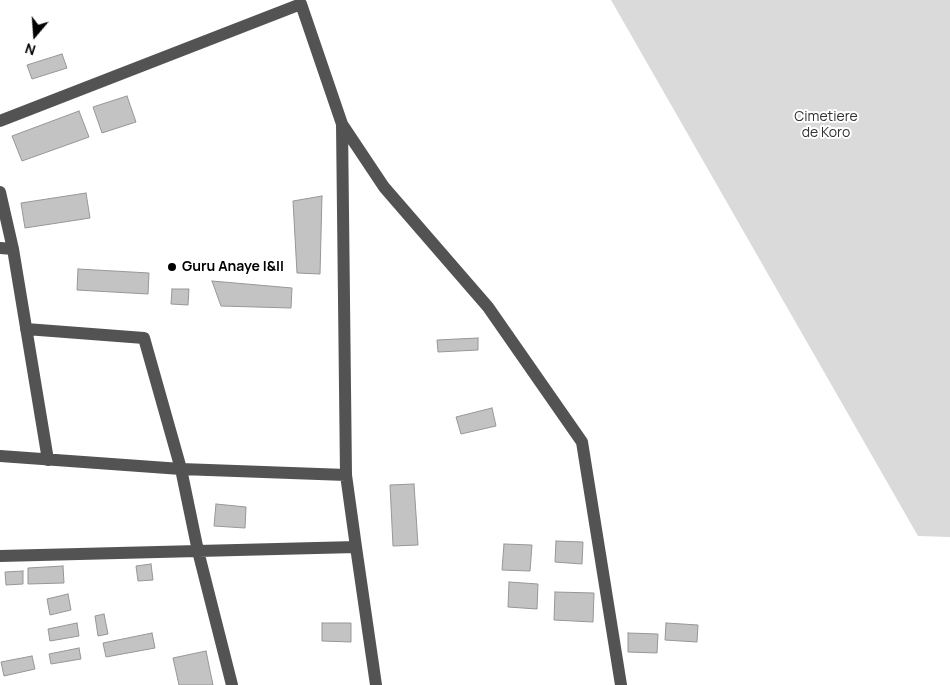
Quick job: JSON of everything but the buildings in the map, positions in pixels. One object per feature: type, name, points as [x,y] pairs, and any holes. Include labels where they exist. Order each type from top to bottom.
[{"type":"street","points":[[285,0],[301,2]]},
{"type":"street","points":[[0,121],[301,2]]},
{"type":"street","points":[[301,2],[342,124],[384,187],[488,307],[582,442],[621,685]]},
{"type":"street","points":[[342,124],[346,475],[376,685]]},
{"type":"street","points":[[0,192],[6,249],[26,329],[48,460]]},
{"type":"street","points":[[26,329],[144,338],[181,469],[198,551],[232,685]]},
{"type":"street","points":[[0,456],[181,469],[346,475]]},
{"type":"street","points":[[0,556],[356,547]]},
{"type":"green space","name":"Cimetiere de Koro","points":[[611,0],[950,0],[950,537],[918,536]]},
{"type":"place","name":"Guru Anaye I&II","points":[[172,267]]}]
